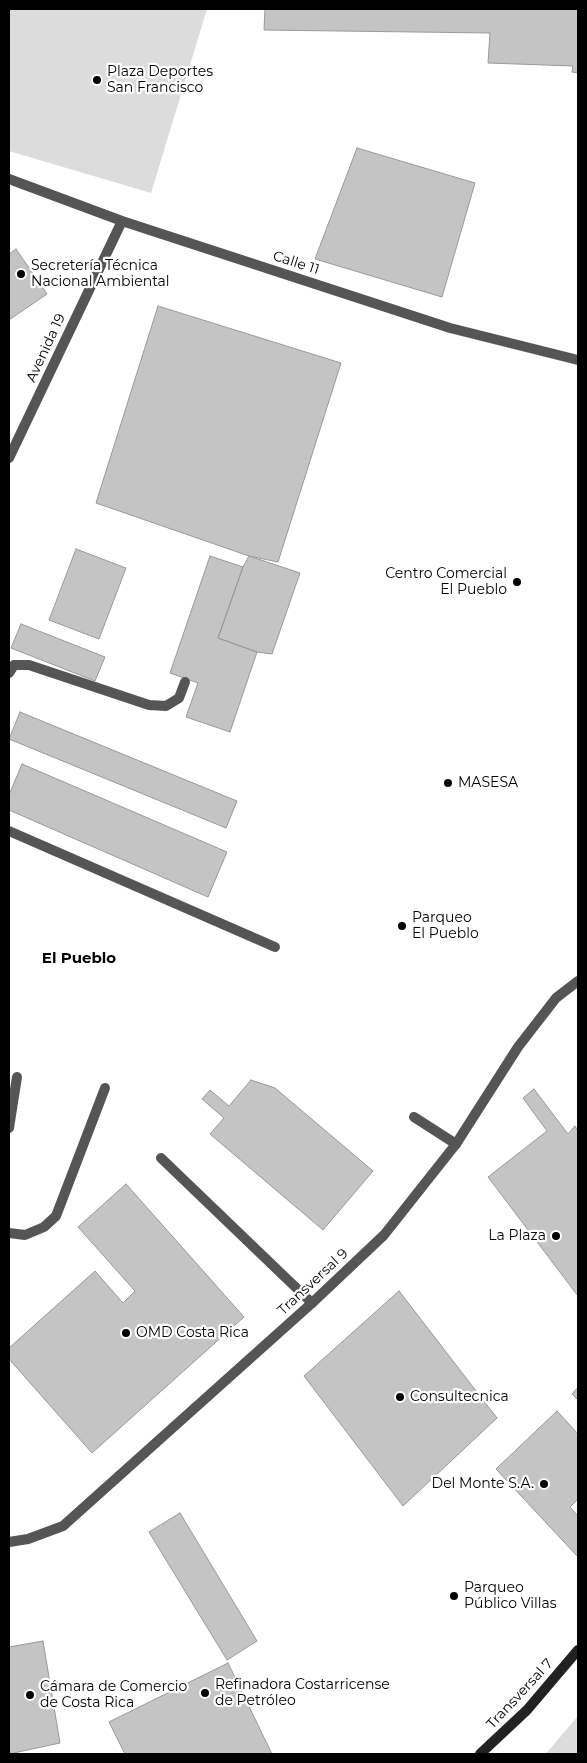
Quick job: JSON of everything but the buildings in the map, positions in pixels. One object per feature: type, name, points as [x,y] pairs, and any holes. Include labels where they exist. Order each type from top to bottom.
[{"type":"main road","name":"Transversal 7","points":[[480,1754],[527,1710],[578,1650]]},
{"type":"street","name":"Calle 11","points":[[9,179],[122,221],[450,328],[578,360]]},
{"type":"street","name":"Avenida 19","points":[[9,458],[122,221]]},
{"type":"street","points":[[9,673],[14,665],[29,665],[150,705],[166,706],[179,698],[185,682]]},
{"type":"street","points":[[9,831],[275,947]]},
{"type":"street","name":"Transversal 9","points":[[9,1542],[28,1539],[63,1526],[312,1302],[384,1234],[456,1144],[518,1047],[556,998],[578,980]]},
{"type":"street","points":[[9,1128],[18,1077]]},
{"type":"street","points":[[9,1233],[25,1235],[44,1227],[56,1216],[104,1088]]},
{"type":"street","points":[[414,1117],[456,1144]]},
{"type":"street","points":[[161,1158],[312,1302]]},
{"type":"shaded area","name":"Plaza Deportes San Francisco","points":[[9,9],[207,9],[151,193],[9,151]]},
{"type":"shaded area","points":[[578,1716],[578,1754],[545,1754],[550,1749]]},
{"type":"place","name":"Plaza Deportes San Francisco","points":[[97,80]]},
{"type":"place","name":"Secretería Técnica Nacional Ambiental","points":[[21,274]]},
{"type":"place","name":"Centro Comercial El Pueblo","points":[[517,582]]},
{"type":"place","name":"MASESA","points":[[448,783]]},
{"type":"place","name":"Parqueo El Pueblo","points":[[402,926]]},
{"type":"place","name":"La Plaza","points":[[556,1236]]},
{"type":"place","name":"OMD Costa Rica","points":[[126,1333]]},
{"type":"place","name":"Consultecnica","points":[[400,1397]]},
{"type":"place","name":"Del Monte S.A.","points":[[544,1484]]},
{"type":"place","name":"Parqueo Público Villas","points":[[454,1596]]},
{"type":"place","name":"Refinadora Costarricense de Petróleo","points":[[205,1693]]},
{"type":"place","name":"Cámara de Comercio de Costa Rica","points":[[30,1695]]},
{"type":"district","name":"El Pueblo","points":[[79,959]]}]
